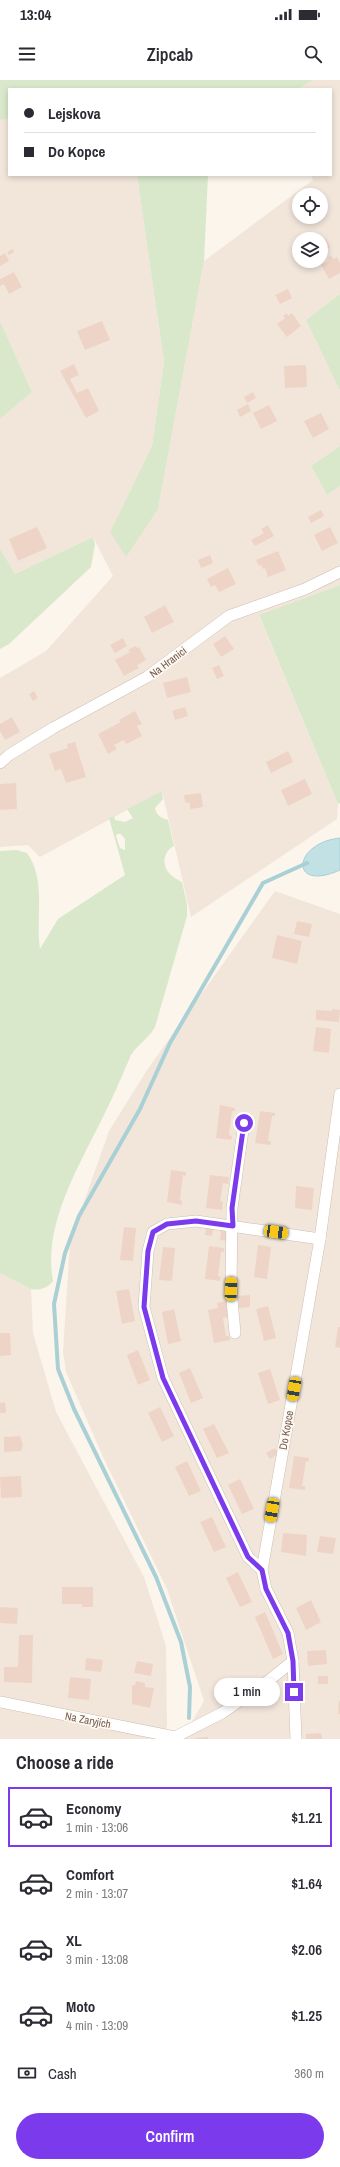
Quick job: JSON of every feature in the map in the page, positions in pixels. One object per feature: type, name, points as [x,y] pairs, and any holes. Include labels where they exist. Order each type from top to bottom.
[{"type":"street","name":"Na Hranici","points":[[0,763],[9,755],[53,728],[147,677],[229,616],[305,589],[340,572]]},
{"type":"street","name":"Do Kopce","points":[[296,1739],[293,1661],[288,1633],[266,1589],[262,1570],[320,1239],[340,1094]]},
{"type":"street","points":[[235,1333],[231,1289],[233,1226],[232,1208],[244,1123]]},
{"type":"street","points":[[262,1570],[248,1557],[163,1378],[144,1307],[148,1251],[153,1232],[167,1224],[196,1221],[320,1239]]},
{"type":"street","points":[[175,1738],[222,1714],[268,1682],[293,1661]]},
{"type":"street","name":"Na Zaryjích","points":[[0,1702],[175,1738]]},
{"type":"shaded area","points":[[313,80],[340,80],[340,294],[306,320],[340,391],[340,446],[311,466],[327,495],[340,486],[340,585],[259,616],[338,804],[337,819],[191,917],[162,791],[40,857],[28,845],[0,847],[0,678],[46,651],[113,576],[93,537],[15,574],[0,548],[0,419],[32,392],[0,321],[0,120],[8,119],[8,176],[137,176],[164,362],[152,446],[110,532],[158,509],[204,261],[292,196],[292,224],[328,224],[328,188],[302,188],[313,180],[311,176],[332,176],[332,88],[300,88]]},
{"type":"shaded area","points":[[275,891],[340,914],[340,1739],[182,1739],[204,1701],[167,1589],[104,1459],[66,1372],[63,1352],[70,1241],[109,1131],[147,1070]]},
{"type":"shaded area","points":[[0,1273],[31,1289],[33,1333],[56,1412],[144,1577],[166,1646],[167,1725],[165,1739],[0,1739]]},
{"type":"green space","points":[[0,80],[313,80],[300,88],[8,88],[8,119],[0,120]]},
{"type":"green space","points":[[137,176],[208,176],[204,261],[158,509],[126,557],[110,532],[152,446],[164,362]]},
{"type":"green space","points":[[340,294],[340,391],[306,320]]},
{"type":"green space","points":[[0,321],[32,392],[0,419]]},
{"type":"green space","points":[[340,446],[340,486],[327,495],[311,466]]},
{"type":"green space","points":[[93,537],[95,544],[91,567],[9,644],[0,649],[0,548],[15,574]]},
{"type":"green space","points":[[340,585],[340,803],[338,804],[259,615]]},
{"type":"green space","points":[[162,791],[163,799],[155,808],[158,815],[168,820],[174,846],[166,854],[164,862],[170,874],[182,882],[187,904],[187,916],[155,1027],[131,1055],[112,1099],[81,1161],[64,1200],[57,1220],[53,1240],[51,1261],[53,1281],[43,1288],[37,1290],[31,1289],[0,1273],[0,851],[17,850],[27,853],[33,864],[37,875],[39,888],[40,949],[58,919],[125,875],[109,818],[114,816],[115,820],[125,822],[133,818],[127,809]],"holes":[[[117,834],[121,834],[125,839],[125,850],[120,848],[116,836]]]},
{"type":"water","points":[[340,838],[340,870],[323,875],[312,875],[305,871],[303,864],[305,856],[313,848],[324,842]]},
{"type":"building","points":[[13,249],[14,252],[9,255],[7,252]]},
{"type":"building","points":[[5,253],[9,261],[0,266],[0,256]]},
{"type":"building","points":[[331,256],[333,259],[337,257],[340,263],[340,273],[329,279],[323,268],[328,268],[328,258]]},
{"type":"building","points":[[14,272],[22,287],[9,294],[4,284],[0,286],[0,279]]},
{"type":"building","points":[[288,289],[292,298],[280,304],[275,295]]},
{"type":"building","points":[[287,313],[288,316],[292,313],[301,326],[287,337],[277,324],[285,318],[283,316]]},
{"type":"building","points":[[102,321],[110,340],[85,350],[77,331]]},
{"type":"building","points":[[74,364],[79,375],[70,379],[77,393],[88,388],[99,411],[86,418],[60,371]]},
{"type":"building","points":[[306,365],[307,387],[285,388],[284,366]]},
{"type":"building","points":[[253,392],[256,398],[247,403],[244,397]]},
{"type":"building","points":[[248,404],[251,411],[240,417],[237,410]]},
{"type":"building","points":[[269,405],[277,421],[261,429],[253,413]]},
{"type":"building","points":[[321,413],[329,429],[313,438],[304,421]]},
{"type":"building","points":[[321,510],[324,516],[311,523],[308,517]]},
{"type":"building","points":[[268,525],[274,536],[255,546],[251,540],[264,533],[261,529]]},
{"type":"building","points":[[37,527],[47,548],[18,561],[9,539]]},
{"type":"building","points":[[330,527],[338,543],[322,551],[314,535]]},
{"type":"building","points":[[278,551],[286,570],[268,577],[265,568],[263,569],[261,565],[259,566],[256,560]]},
{"type":"building","points":[[210,555],[213,563],[201,568],[198,560]]},
{"type":"building","points":[[228,568],[236,584],[219,592],[215,585],[211,587],[207,579]]},
{"type":"building","points":[[165,605],[174,622],[152,633],[144,617]]},
{"type":"building","points":[[225,636],[234,649],[221,657],[213,644]]},
{"type":"building","points":[[123,638],[127,646],[115,653],[110,645]]},
{"type":"building","points":[[135,646],[137,648],[139,647],[146,660],[137,665],[139,668],[124,676],[115,660],[130,652],[128,650]]},
{"type":"building","points":[[219,665],[224,676],[217,679],[212,668]]},
{"type":"building","points":[[187,677],[191,692],[167,698],[163,683]]},
{"type":"building","points":[[34,691],[38,698],[33,701],[29,694]]},
{"type":"building","points":[[185,707],[188,716],[175,720],[172,711]]},
{"type":"building","points":[[135,711],[142,724],[137,726],[142,736],[126,744],[124,740],[114,745],[117,749],[108,754],[98,734],[121,722],[119,720]]},
{"type":"building","points":[[12,717],[20,732],[5,740],[0,731],[0,724]]},
{"type":"building","points":[[75,742],[86,777],[66,783],[61,769],[55,771],[49,754],[68,748],[67,744]]},
{"type":"building","points":[[288,751],[293,762],[271,773],[266,762]]},
{"type":"building","points":[[305,779],[312,794],[288,806],[281,790]]},
{"type":"building","points":[[16,783],[17,809],[0,810],[0,784]]},
{"type":"building","points":[[201,793],[203,807],[190,809],[190,803],[185,802],[184,795]]},
{"type":"building","points":[[297,921],[312,924],[309,937],[294,934]]},
{"type":"building","points":[[277,935],[302,941],[297,964],[272,958]]},
{"type":"building","points":[[332,1009],[340,1010],[339,1022],[316,1020],[316,1010],[332,1011]]},
{"type":"building","points":[[316,1027],[331,1029],[329,1053],[313,1051]]},
{"type":"building","points":[[220,1105],[235,1108],[235,1111],[232,1111],[229,1135],[232,1136],[231,1140],[216,1138]]},
{"type":"building","points":[[260,1111],[275,1113],[275,1116],[272,1116],[268,1141],[271,1141],[271,1145],[255,1143]]},
{"type":"building","points":[[171,1170],[186,1172],[186,1176],[183,1175],[180,1200],[182,1201],[182,1205],[167,1202]]},
{"type":"building","points":[[210,1175],[229,1177],[228,1184],[223,1183],[220,1201],[223,1202],[222,1210],[206,1208]]},
{"type":"building","points":[[296,1186],[314,1188],[312,1210],[295,1208]]},
{"type":"building","points":[[124,1227],[136,1228],[133,1261],[120,1260]]},
{"type":"building","points":[[206,1228],[213,1229],[212,1236],[205,1235]]},
{"type":"building","points":[[221,1229],[228,1230],[227,1241],[220,1240]]},
{"type":"building","points":[[258,1245],[271,1247],[267,1279],[254,1277]]},
{"type":"building","points":[[209,1246],[224,1248],[224,1252],[221,1252],[218,1276],[221,1277],[220,1281],[205,1279]]},
{"type":"building","points":[[163,1247],[175,1248],[172,1281],[159,1280]]},
{"type":"building","points":[[129,1289],[135,1321],[122,1324],[116,1291]]},
{"type":"building","points":[[250,1295],[250,1307],[239,1308],[238,1296]]},
{"type":"building","points":[[226,1301],[228,1317],[223,1318],[226,1336],[229,1336],[230,1340],[214,1343],[208,1310],[218,1308],[217,1303]]},
{"type":"building","points":[[268,1306],[276,1338],[264,1341],[256,1309]]},
{"type":"building","points":[[174,1309],[181,1341],[168,1344],[162,1312]]},
{"type":"building","points":[[338,1327],[340,1327],[340,1348],[335,1347]]},
{"type":"building","points":[[0,1333],[10,1333],[11,1355],[0,1356]]},
{"type":"building","points":[[138,1350],[150,1380],[138,1385],[127,1355]]},
{"type":"building","points":[[190,1368],[203,1398],[191,1403],[179,1373]]},
{"type":"building","points":[[270,1369],[280,1400],[268,1404],[258,1373]]},
{"type":"building","points":[[5,1402],[6,1413],[0,1413],[0,1403]]},
{"type":"building","points":[[160,1407],[174,1436],[162,1442],[148,1413]]},
{"type":"building","points":[[214,1424],[229,1453],[217,1458],[203,1429]]},
{"type":"building","points":[[20,1436],[23,1445],[21,1451],[4,1452],[4,1437]]},
{"type":"building","points":[[275,1448],[278,1454],[270,1459],[266,1453]]},
{"type":"building","points":[[294,1456],[309,1458],[308,1462],[306,1461],[302,1486],[305,1486],[305,1490],[289,1488]]},
{"type":"building","points":[[187,1461],[201,1491],[189,1496],[175,1467]]},
{"type":"building","points":[[21,1476],[22,1497],[1,1498],[0,1477]]},
{"type":"building","points":[[240,1479],[254,1509],[242,1514],[228,1485]]},
{"type":"building","points":[[212,1517],[226,1547],[214,1552],[200,1522]]},
{"type":"building","points":[[283,1533],[307,1535],[306,1556],[281,1552]]},
{"type":"building","points":[[320,1536],[336,1538],[333,1554],[317,1552]]},
{"type":"building","points":[[238,1572],[252,1602],[240,1607],[226,1578]]},
{"type":"building","points":[[62,1587],[93,1587],[93,1607],[82,1607],[82,1604],[62,1604]]},
{"type":"building","points":[[311,1600],[321,1622],[306,1630],[296,1608]]},
{"type":"building","points":[[0,1607],[18,1608],[17,1624],[0,1623]]},
{"type":"building","points":[[265,1612],[283,1654],[273,1659],[255,1617]]},
{"type":"building","points":[[19,1635],[33,1635],[32,1683],[4,1682],[4,1667],[18,1667]]},
{"type":"building","points":[[326,1650],[327,1664],[308,1666],[307,1651]]},
{"type":"building","points":[[86,1658],[103,1660],[101,1672],[85,1670]]},
{"type":"building","points":[[137,1661],[153,1664],[151,1676],[134,1673]]},
{"type":"building","points":[[318,1676],[328,1676],[328,1684],[318,1684]]},
{"type":"building","points":[[70,1677],[91,1679],[89,1700],[68,1698]]},
{"type":"building","points":[[136,1681],[145,1683],[145,1687],[154,1688],[150,1708],[132,1704],[132,1685],[135,1685]]},
{"type":"building","points":[[339,1701],[340,1714],[338,1714]]},
{"type":"building","points":[[321,1733],[322,1739],[306,1739],[306,1734]]},
{"type":"building","points":[[208,1737],[208,1739],[195,1739],[195,1738]]},
{"type":"waterway","points":[[189,1718],[190,1687],[181,1642],[156,1577],[74,1409],[58,1369],[54,1304],[65,1253],[79,1216],[140,1109],[170,1043],[263,883],[307,863]]},
{"type":"route","points":[[244,1123],[232,1208],[233,1226],[196,1221],[167,1224],[153,1232],[148,1251],[144,1307],[163,1378],[248,1557],[262,1570],[266,1589],[288,1633],[293,1661],[294,1692]]}]
